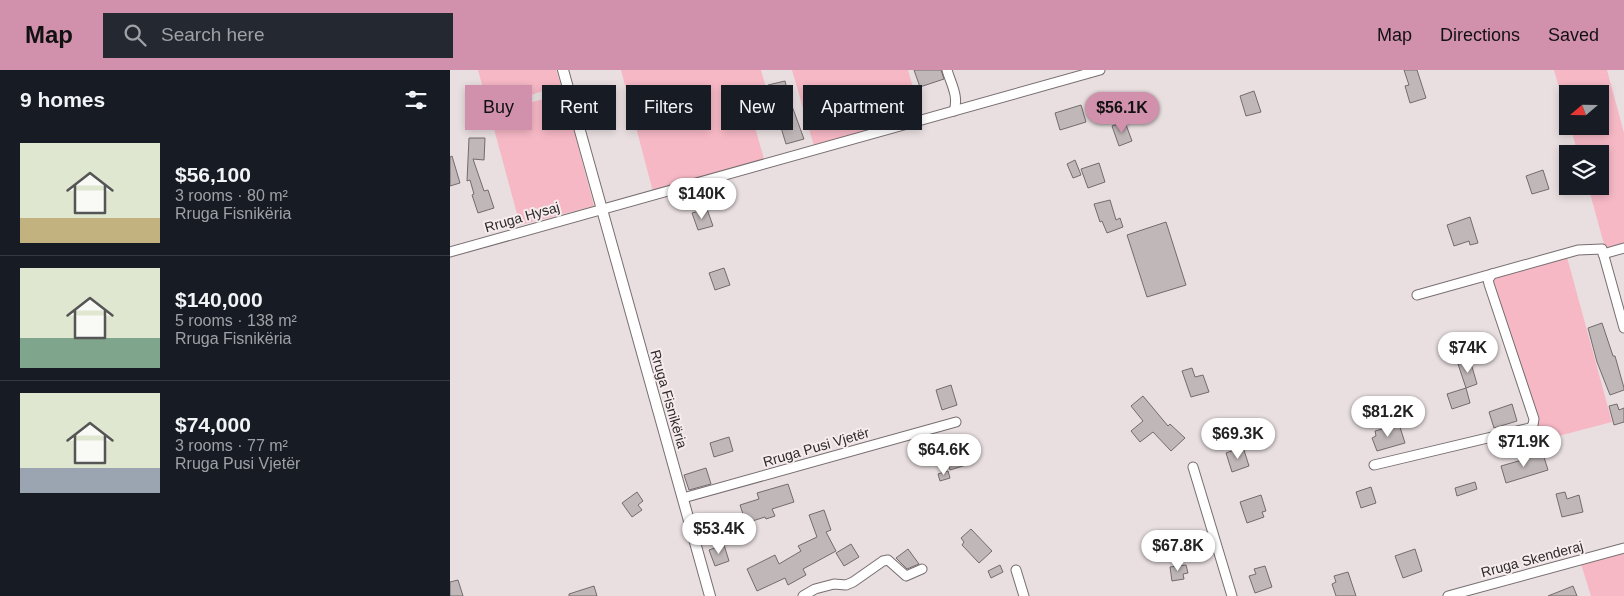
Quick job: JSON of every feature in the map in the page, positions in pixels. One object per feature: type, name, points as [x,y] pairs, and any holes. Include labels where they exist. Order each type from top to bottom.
[{"type":"street","name":"Rruga Fisnikëria","points":[[563,70],[710,596]]},
{"type":"street","points":[[948,70],[956,96],[957,104],[954,111]]},
{"type":"street","points":[[602,209],[1100,70]]},
{"type":"street","name":"Rruga Hysaj","points":[[450,252],[602,209]]},
{"type":"street","points":[[1416,295],[1578,250],[1603,251],[1624,248]]},
{"type":"street","points":[[1603,251],[1624,328]]},
{"type":"street","points":[[1374,465],[1530,428],[1533,425],[1534,419],[1489,284],[1488,280],[1492,274]]},
{"type":"street","name":"Rruga Pusi Vjetër","points":[[683,498],[956,422]]},
{"type":"street","points":[[1193,467],[1232,596]]},
{"type":"street","name":"Rruga Skenderaj","points":[[1448,596],[1624,548]]},
{"type":"street","points":[[803,596],[815,589],[834,584],[846,585],[888,560],[906,576],[922,569]]},
{"type":"street","points":[[1016,570],[1024,596]]},
{"type":"shaded area","points":[[478,70],[556,70],[561,85],[542,85],[542,91],[532,95],[532,85],[482,85]]},
{"type":"shaded area","points":[[621,70],[761,70],[765,85],[721,85],[721,130],[756,130],[764,159],[653,192],[637,130],[711,130],[711,85],[626,85],[626,89]]},
{"type":"shaded area","points":[[792,70],[908,70],[912,85],[803,85],[803,108]]},
{"type":"shaded area","points":[[1554,70],[1607,70],[1624,133],[1624,243],[1605,248],[1590,195],[1609,195],[1609,145],[1575,145],[1573,135],[1609,135],[1609,85],[1559,85],[1559,88]]},
{"type":"shaded area","points":[[542,100],[542,130],[574,130],[594,206],[520,225],[494,130],[532,130],[532,102]]},
{"type":"shaded area","points":[[809,130],[869,130],[814,146]]},
{"type":"shaded area","points":[[1567,257],[1612,422],[1543,440],[1493,287],[1493,279]]},
{"type":"shaded area","points":[[1624,553],[1624,596],[1591,596],[1581,564]]},
{"type":"building","points":[[914,70],[941,70],[944,79],[922,86],[919,85]]},
{"type":"building","points":[[1404,70],[1417,70],[1426,98],[1410,103],[1405,86],[1409,85]]},
{"type":"building","points":[[785,81],[786,85],[768,85]]},
{"type":"building","points":[[1254,91],[1261,112],[1246,116],[1240,96]]},
{"type":"building","points":[[1081,105],[1086,122],[1060,130],[1055,113]]},
{"type":"building","points":[[793,109],[804,139],[786,144],[782,130],[793,130]]},
{"type":"building","points":[[1125,122],[1132,141],[1119,146],[1112,126]]},
{"type":"building","points":[[469,138],[485,138],[484,160],[473,159],[484,191],[488,190],[494,208],[478,213],[472,195],[474,194],[470,180],[467,181]]},
{"type":"building","points":[[452,156],[460,183],[450,186],[450,157]]},
{"type":"building","points":[[1075,160],[1081,175],[1073,178],[1067,164]]},
{"type":"building","points":[[1099,163],[1105,182],[1088,188],[1081,169]]},
{"type":"building","points":[[1543,170],[1549,189],[1532,194],[1526,176]]},
{"type":"building","points":[[1110,200],[1116,220],[1120,218],[1123,227],[1107,233],[1102,221],[1100,222],[1094,204]]},
{"type":"building","points":[[707,209],[713,226],[698,230],[692,213]]},
{"type":"building","points":[[1470,217],[1478,243],[1470,245],[1469,241],[1454,246],[1447,225]]},
{"type":"building","points":[[1166,222],[1186,285],[1147,297],[1127,235]]},
{"type":"building","points":[[724,268],[730,285],[715,290],[709,273]]},
{"type":"building","points":[[1602,323],[1613,356],[1615,356],[1624,388],[1624,390],[1610,395],[1597,362],[1588,328]]},
{"type":"building","points":[[1470,360],[1477,384],[1466,388],[1458,364]]},
{"type":"building","points":[[1192,368],[1195,377],[1203,375],[1209,392],[1191,397],[1182,371]]},
{"type":"building","points":[[951,385],[957,405],[942,410],[936,390]]},
{"type":"building","points":[[1466,388],[1470,403],[1452,409],[1447,394]]},
{"type":"building","points":[[1143,396],[1168,426],[1170,424],[1185,438],[1171,451],[1153,432],[1140,442],[1131,431],[1143,421],[1131,406]]},
{"type":"building","points":[[1512,404],[1517,421],[1494,428],[1489,412]]},
{"type":"building","points":[[1617,404],[1619,410],[1624,408],[1624,422],[1614,425],[1609,406]]},
{"type":"building","points":[[1399,424],[1405,443],[1377,451],[1372,438],[1376,436],[1375,431]]},
{"type":"building","points":[[729,437],[733,451],[714,457],[710,443]]},
{"type":"building","points":[[960,445],[966,465],[950,470],[944,451]]},
{"type":"building","points":[[1243,447],[1249,466],[1232,472],[1226,453]]},
{"type":"building","points":[[1543,454],[1548,470],[1506,483],[1501,466]]},
{"type":"building","points":[[706,468],[711,484],[689,490],[684,475]]},
{"type":"building","points":[[948,471],[950,478],[940,481],[938,474]]},
{"type":"building","points":[[1475,482],[1477,489],[1457,496],[1455,488]]},
{"type":"building","points":[[788,484],[794,502],[772,509],[775,516],[746,523],[740,505],[759,499],[757,493]]},
{"type":"building","points":[[1371,487],[1376,503],[1361,508],[1356,492]]},
{"type":"building","points":[[637,492],[643,501],[638,505],[642,510],[632,517],[622,503]]},
{"type":"building","points":[[1565,492],[1567,499],[1579,495],[1583,512],[1562,517],[1556,494]]},
{"type":"building","points":[[1261,495],[1266,511],[1262,512],[1264,517],[1247,523],[1240,502]]},
{"type":"building","points":[[824,510],[831,530],[826,532],[836,551],[803,569],[806,575],[788,585],[785,578],[757,591],[747,569],[775,555],[779,564],[801,551],[798,546],[817,537],[809,515]]},
{"type":"building","points":[[718,522],[722,536],[715,538],[710,525]]},
{"type":"building","points":[[971,529],[992,551],[979,563],[962,545],[964,542],[961,538]]},
{"type":"building","points":[[851,544],[859,557],[844,566],[836,553]]},
{"type":"building","points":[[724,545],[729,561],[715,566],[709,550]]},
{"type":"building","points":[[908,549],[919,564],[907,569],[896,558]]},
{"type":"building","points":[[1415,549],[1422,571],[1403,578],[1395,556]]},
{"type":"building","points":[[1000,565],[1003,572],[991,578],[988,571]]},
{"type":"building","points":[[1186,565],[1188,573],[1183,574],[1184,579],[1172,581],[1170,567]]},
{"type":"building","points":[[1265,566],[1272,587],[1255,593],[1249,576],[1256,574],[1254,569]]},
{"type":"building","points":[[1348,572],[1356,596],[1336,596],[1332,584],[1336,582],[1334,576]]},
{"type":"building","points":[[458,580],[463,596],[450,596],[450,582]]},
{"type":"building","points":[[594,586],[597,596],[569,596],[569,594]]},
{"type":"building","points":[[1573,586],[1577,596],[1548,596]]}]
